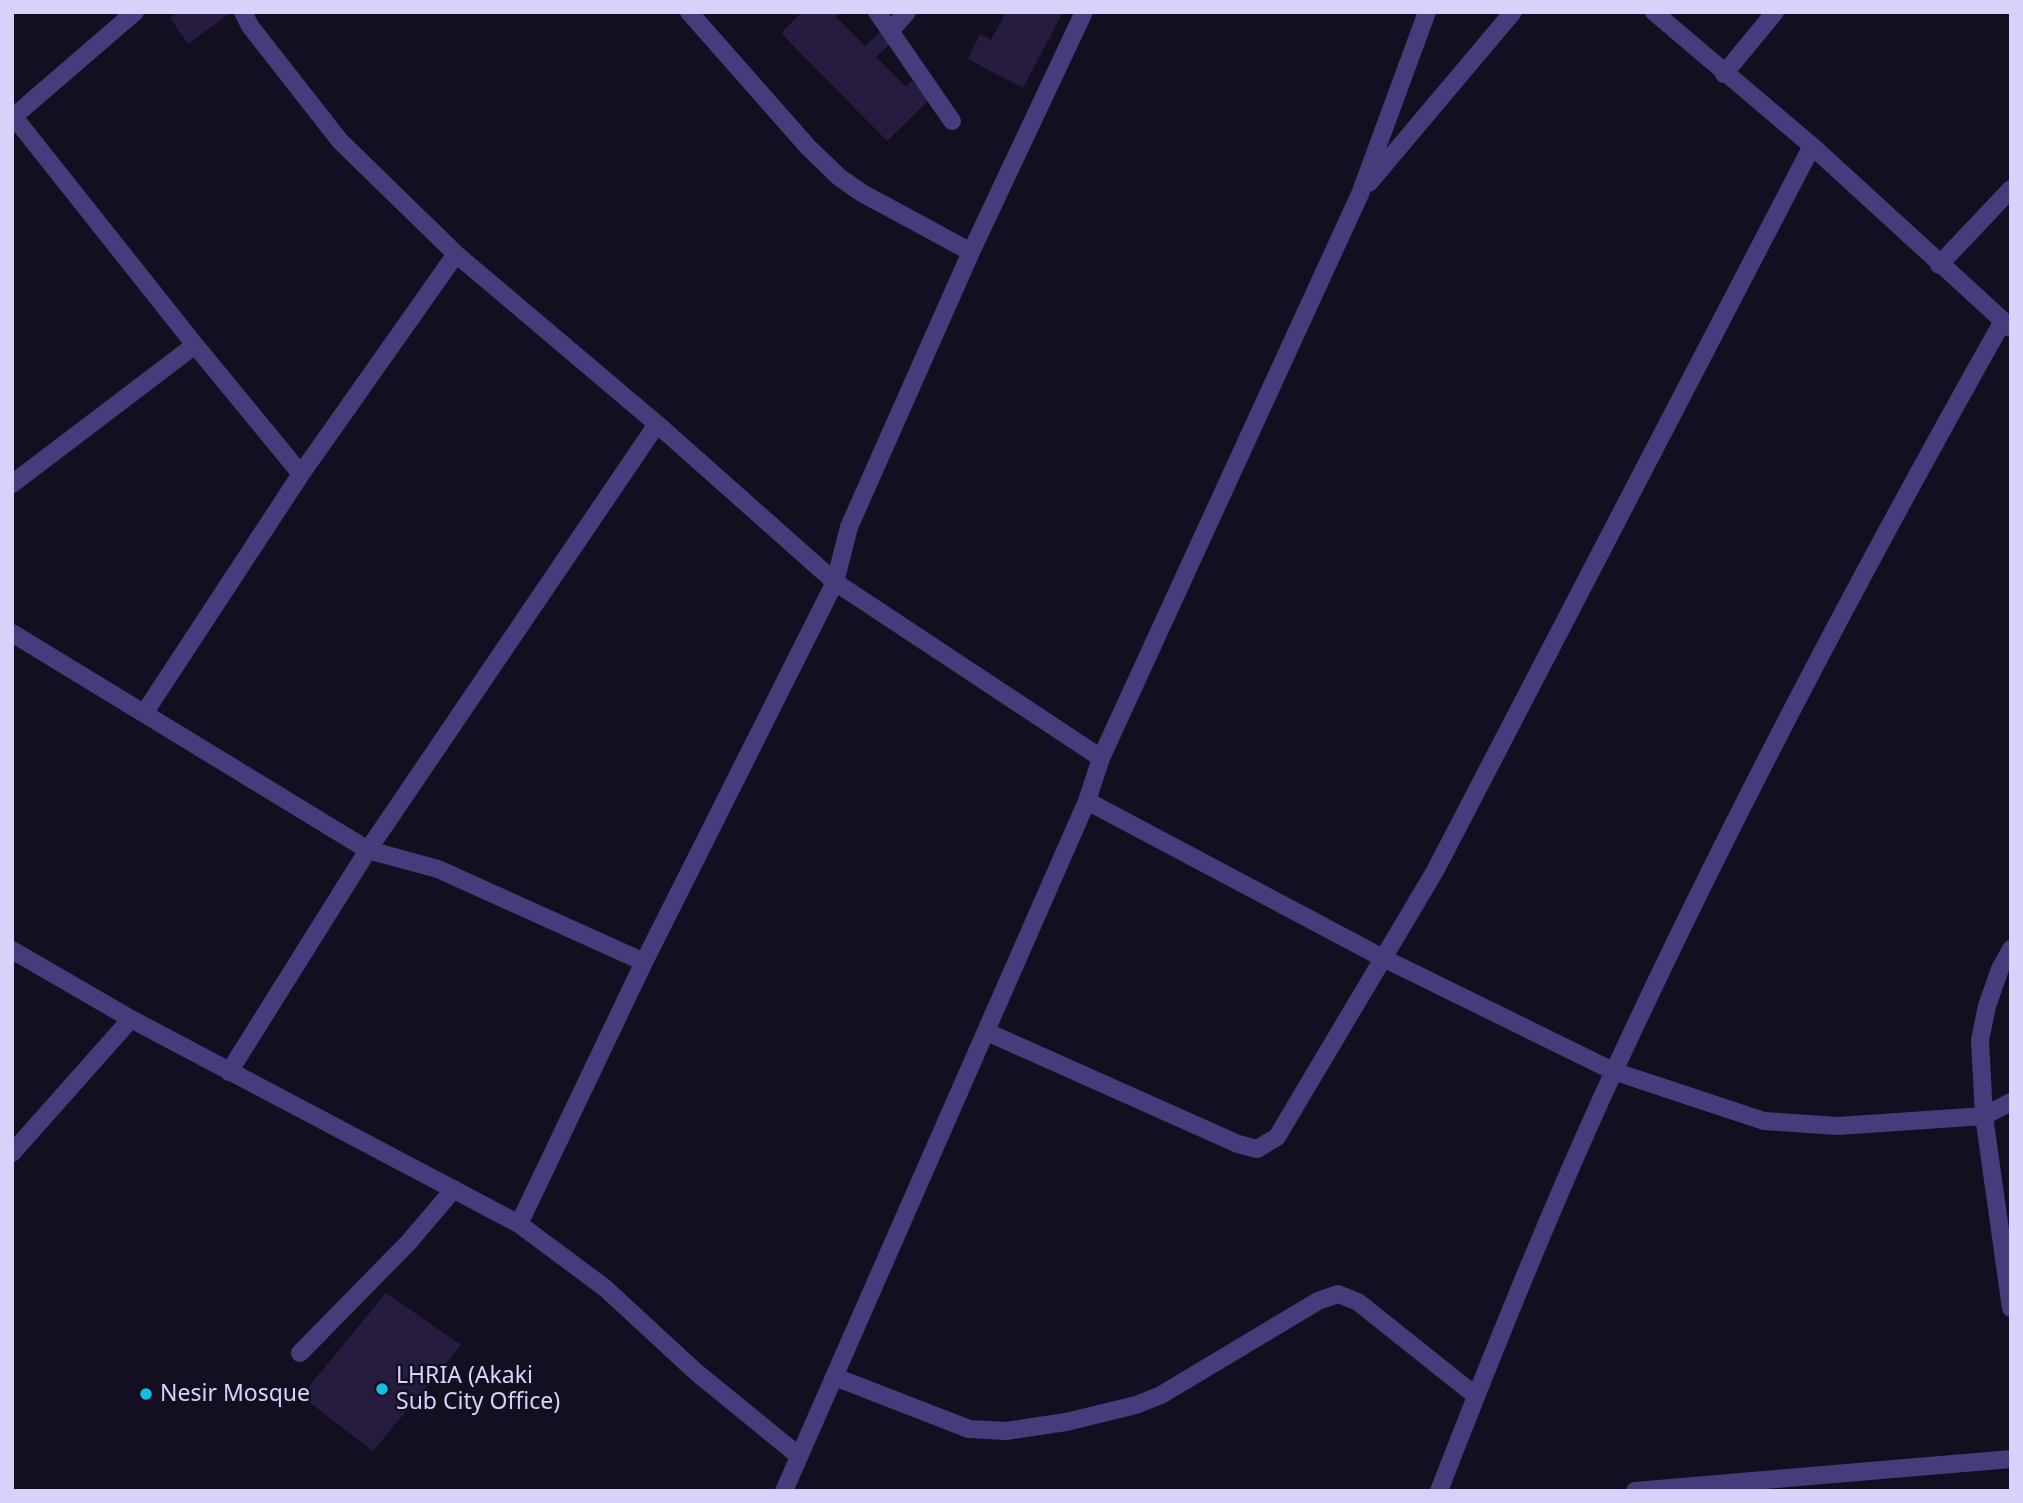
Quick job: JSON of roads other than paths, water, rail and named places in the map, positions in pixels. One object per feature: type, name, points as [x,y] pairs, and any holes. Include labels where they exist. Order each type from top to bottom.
[{"type":"street","points":[[135,12],[13,117],[301,474]]},
{"type":"street","points":[[243,12],[250,26],[340,141],[456,254],[657,424],[835,582],[1101,758]]},
{"type":"street","points":[[689,12],[808,147],[839,177],[862,193],[971,252]]},
{"type":"street","points":[[877,12],[892,29],[953,121]]},
{"type":"street","points":[[892,29],[906,12]]},
{"type":"street","points":[[519,1224],[644,962],[835,582],[849,527],[971,252],[1084,12]]},
{"type":"street","points":[[784,1491],[1087,801],[1101,758],[1360,194],[1427,12]]},
{"type":"street","points":[[1360,194],[1513,12]]},
{"type":"street","points":[[1438,1491],[1614,1071],[1764,760],[1876,545],[2007,325],[1812,146],[1654,12]]},
{"type":"street","points":[[1724,74],[1776,12]]},
{"type":"street","points":[[987,1032],[1238,1144],[1257,1149],[1277,1137],[1381,957],[1435,871],[1812,146]]},
{"type":"street","points":[[1940,265],[2011,189]]},
{"type":"street","points":[[145,712],[301,474],[456,254]]},
{"type":"street","points":[[12,484],[195,345]]},
{"type":"street","points":[[229,1072],[368,850],[657,424]]},
{"type":"street","points":[[12,633],[368,850],[438,869],[644,962]]},
{"type":"street","points":[[1087,801],[1381,957],[1614,1071],[1763,1121],[1838,1126],[1984,1116],[2011,1102]]},
{"type":"street","points":[[12,950],[229,1072],[519,1224],[605,1288],[696,1372],[799,1456]]},
{"type":"street","points":[[2011,950],[2000,969],[1987,1006],[1980,1040],[1984,1116],[2011,1308]]},
{"type":"street","points":[[12,1153],[131,1019]]},
{"type":"street","points":[[300,1353],[408,1243],[454,1189]]},
{"type":"street","points":[[835,1377],[970,1429],[1006,1431],[1066,1422],[1136,1405],[1161,1395],[1318,1301],[1338,1294],[1358,1303],[1476,1396]]},
{"type":"street","points":[[1635,1491],[2011,1459]]},
{"type":"place","name":"LHRIA (Akaki Sub City Office)","points":[[382,1389]]},
{"type":"place","name":"Nesir Mosque","points":[[146,1394]]}]
